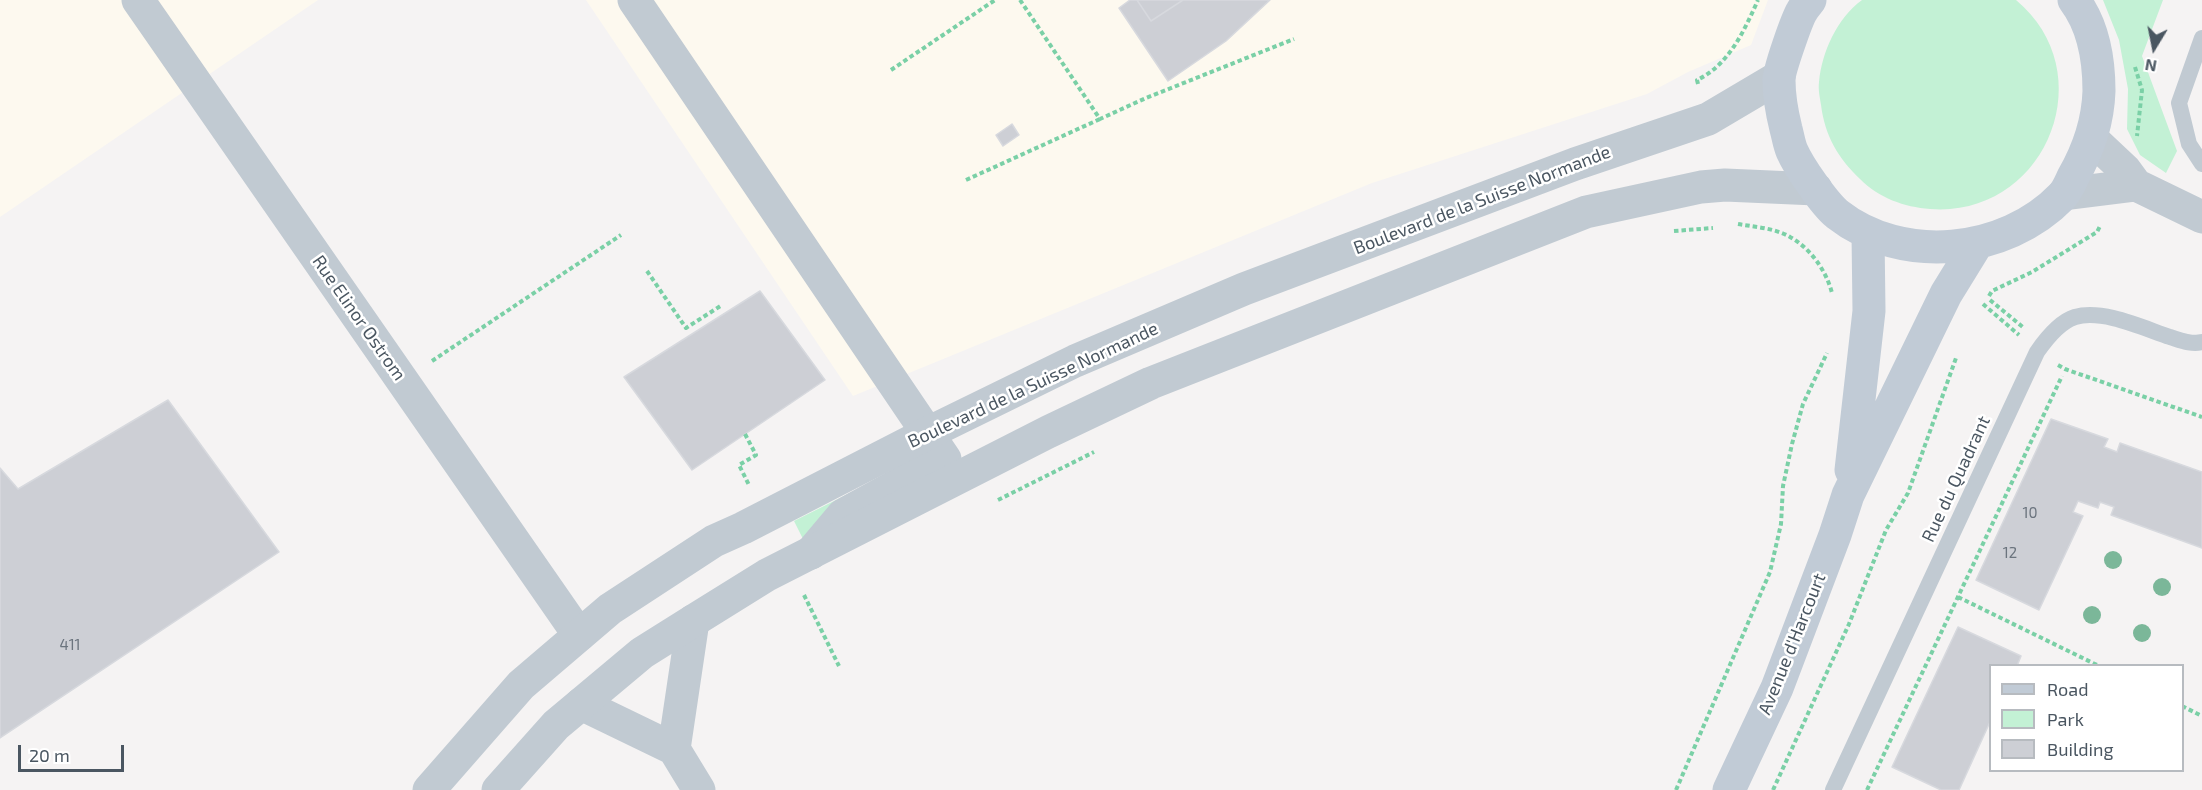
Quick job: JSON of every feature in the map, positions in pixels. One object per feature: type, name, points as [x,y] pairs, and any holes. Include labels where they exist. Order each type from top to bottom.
[{"type":"main road","points":[[1803,4],[1779,77],[1783,114],[1792,151],[1816,189],[1836,213],[1868,234],[1907,245],[1945,247],[1978,242],[2013,231],[2043,213],[2064,194],[2092,139],[2098,109],[2099,75],[2094,47],[2079,4]]},
{"type":"main road","name":"Avenue d'Harcourt","points":[[1848,495],[1869,311],[1868,234]]},
{"type":"main road","name":"Avenue d'Harcourt","points":[[1729,790],[1777,688],[1848,495],[1946,294],[1978,242]]},
{"type":"street","name":"Rue Elinor Ostrom","points":[[138,0],[579,635]]},
{"type":"street","points":[[634,0],[945,459],[843,515],[811,553]]},
{"type":"street","name":"Boulevard de la Suisse Normande","points":[[429,790],[521,685],[610,609],[714,541],[1075,361],[1244,289],[1575,165],[1708,119],[1779,77]]},
{"type":"street","points":[[2092,139],[2125,170],[2136,185],[2202,217]]},
{"type":"street","points":[[498,790],[556,725],[642,653],[766,575],[1048,432],[1151,383],[1586,212],[1701,187],[1725,185],[1816,189]]},
{"type":"street","points":[[2064,194],[2136,185]]},
{"type":"street","points":[[674,749],[693,621]]},
{"type":"street","points":[[581,704],[674,749],[699,790]]},
{"type":"lane","points":[[2202,38],[2179,103],[2189,144],[2202,164]]},
{"type":"lane","name":"Rue du Quadrant","points":[[1833,790],[2037,352],[2043,344],[2063,323],[2074,317],[2092,315],[2197,344],[2202,342]]},
{"type":"path","points":[[891,70],[995,0]]},
{"type":"path","points":[[1020,0],[1100,119]]},
{"type":"path","points":[[1697,80],[1710,74],[1729,54],[1745,29],[1758,0]]},
{"type":"path","points":[[966,180],[1146,98],[1294,39]]},
{"type":"path","points":[[1738,224],[1789,236],[1808,251],[1820,267],[1832,294]]},
{"type":"path","points":[[1673,231],[1713,228]]},
{"type":"path","points":[[1978,311],[1992,291],[2032,272],[2097,232]]},
{"type":"path","points":[[427,365],[621,235]]},
{"type":"path","points":[[646,271],[686,328],[722,305]]},
{"type":"path","points":[[1990,300],[2027,331]]},
{"type":"path","points":[[1983,304],[2024,340]]},
{"type":"path","points":[[1676,790],[1770,572],[1781,524],[1783,486],[1803,404],[1830,346]]},
{"type":"path","points":[[1773,790],[1849,624],[1886,530],[1908,493],[1960,349]]},
{"type":"path","points":[[2057,364],[2065,369],[2202,417]]},
{"type":"path","points":[[1876,790],[1868,788],[2062,376]]},
{"type":"path","points":[[745,434],[756,455],[739,465],[750,489]]},
{"type":"path","points":[[993,502],[1095,452]]},
{"type":"path","points":[[804,595],[839,666]]},
{"type":"path","points":[[1958,597],[2095,664]]},
{"type":"path","points":[[2184,707],[2202,716]]},
{"type":"shaded area","points":[[0,0],[318,0],[0,217]]},
{"type":"shaded area","points":[[586,0],[1768,0],[1751,45],[1688,72],[1647,94],[1372,183],[853,396]]},
{"type":"green space","points":[[1862,0],[2016,0],[2043,31],[2056,65],[2058,101],[2050,136],[2031,166],[2004,191],[1970,206],[1930,209],[1901,204],[1867,186],[1839,155],[1826,127],[1819,82],[1823,59],[1832,36],[1845,16]]},
{"type":"green space","points":[[2103,0],[2163,0],[2142,56],[2177,151],[2166,173],[2140,155],[2127,129],[2128,89],[2119,40]]},
{"type":"green space","points":[[928,454],[803,539],[794,521]]},
{"type":"building","points":[[1130,0],[1137,0],[1151,21],[1183,0],[1270,0],[1226,41],[1168,81],[1119,8]]},
{"type":"building","points":[[1137,0],[1183,0],[1151,21]]},
{"type":"building","points":[[1012,124],[1019,135],[1003,146],[996,135]]},
{"type":"building","points":[[760,291],[825,380],[692,470],[624,377]]},
{"type":"building","points":[[168,400],[279,552],[0,738],[0,468],[18,489]]},
{"type":"building","points":[[2051,419],[2108,439],[2104,447],[2117,452],[2120,443],[2202,472],[2202,548],[2111,515],[2114,507],[2100,502],[2098,508],[2078,501],[2073,512],[2083,516],[2039,610],[1976,580]]},
{"type":"building","points":[[1958,627],[2021,656],[2018,664],[1989,664],[1989,724],[1959,790],[1941,790],[1892,767]]}]
